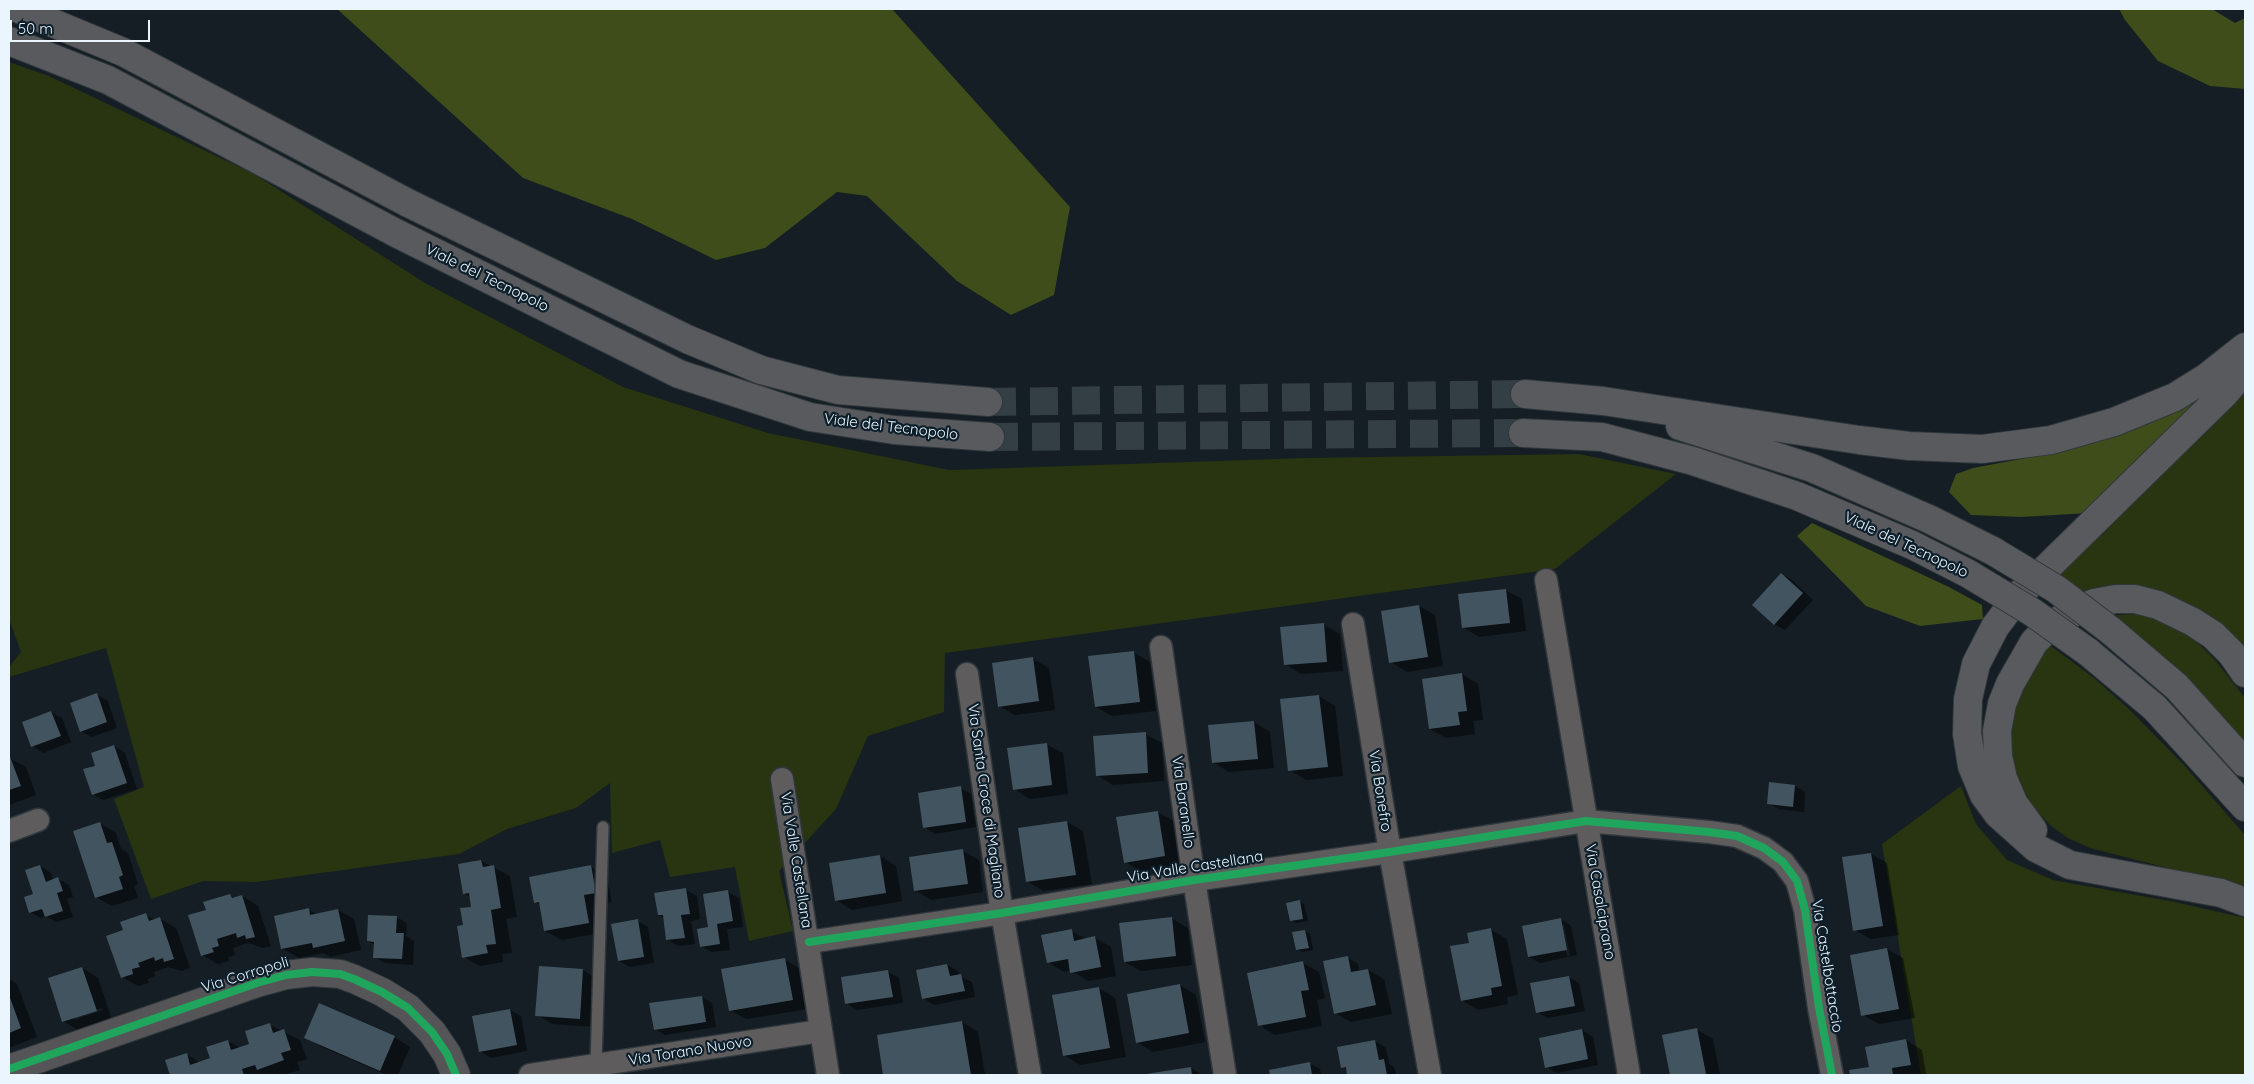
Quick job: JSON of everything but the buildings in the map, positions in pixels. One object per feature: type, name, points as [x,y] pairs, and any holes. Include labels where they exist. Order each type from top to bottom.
[{"type":"highway","name":"Viale del Tecnopolo","points":[[19,9],[123,52],[408,203],[687,339],[761,370],[838,390],[988,402]]},
{"type":"highway","name":"Viale del Tecnopolo","points":[[9,40],[108,80],[396,233],[679,374],[810,417],[894,430],[990,438]]},
{"type":"highway","points":[[1525,394],[1603,401],[1859,440],[1909,446],[1982,449],[2051,440],[2114,422],[2175,397],[2207,377],[2245,347]]},
{"type":"highway","points":[[2245,370],[2224,394],[2019,595],[1995,627],[1976,664],[1968,699],[1967,734],[1972,766],[1981,787],[1998,814],[2036,848],[2070,865],[2222,893],[2245,902]]},
{"type":"highway","name":"Viale del Tecnopolo","points":[[1603,401],[1812,468],[1929,519],[1993,551],[2056,589],[2110,630],[2178,687],[2245,763]]},
{"type":"highway","name":"Viale del Tecnopolo","points":[[1523,433],[1602,436],[1693,461],[1797,496],[1912,545],[1967,573],[2032,612],[2088,652],[2155,708],[2245,807]]},
{"type":"highway","points":[[2070,865],[2039,837],[2019,812],[2003,779],[1998,756],[1996,731],[2002,704],[2010,684],[2034,642],[2050,625],[2068,614],[2094,603],[2116,599],[2135,599],[2158,605],[2193,622],[2213,635],[2226,648],[2245,673]]},
{"type":"street","name":"Via Casalciprano","points":[[1546,580],[1629,1075]]},
{"type":"street","name":"Via Bonefro","points":[[1353,624],[1390,852],[1430,1075]]},
{"type":"street","name":"Via Baranello","points":[[1161,647],[1194,880],[1225,1075]]},
{"type":"street","name":"Via Santa Croce di Magliano","points":[[967,674],[1002,913],[1030,1075]]},
{"type":"street","name":"Via Valle Castellana","points":[[782,779],[809,942],[820,1031],[828,1075]]},
{"type":"street","points":[[9,831],[38,820]]},
{"type":"street","name":"Via Valle Castellana","points":[[809,942],[1002,913],[1194,880],[1586,821]]},
{"type":"street","name":"Via Castelbottaccio","points":[[1586,821],[1737,836],[1764,848],[1783,862],[1797,881],[1805,910],[1819,1008],[1832,1075]]},
{"type":"street","name":"Via Corropoli","points":[[9,1069],[257,983],[286,974],[312,972],[340,974],[354,979],[382,992],[408,1008],[427,1025],[442,1045],[456,1075]]},
{"type":"street","name":"Via Torano Nuovo","points":[[530,1075],[820,1031]]},
{"type":"lane","points":[[596,1065],[603,827]]},
{"type":"green space","points":[[337,9],[892,9],[1070,207],[1054,295],[1011,315],[957,281],[867,196],[837,192],[765,248],[716,260],[632,219],[523,178]]},
{"type":"green space","points":[[2119,9],[2212,9],[2235,23],[2245,18],[2245,89],[2210,86],[2158,61],[2125,20]]},
{"type":"green space","points":[[9,62],[49,76],[254,174],[425,283],[623,387],[768,433],[949,470],[1306,458],[1579,454],[1676,474],[1555,569],[945,653],[944,712],[868,736],[836,809],[779,871],[793,931],[749,941],[735,867],[670,877],[660,840],[612,853],[610,783],[576,808],[507,829],[459,854],[256,882],[203,881],[151,899],[114,799],[144,787],[106,648],[9,677],[9,667],[21,652],[9,619]]},
{"type":"green space","points":[[2229,379],[2089,513],[2021,517],[1971,515],[1949,492],[1956,474],[1973,468],[2063,451]]},
{"type":"green space","points":[[2245,386],[2245,657],[2142,587],[2118,584],[2099,587],[2086,593],[2056,574]]},
{"type":"green space","points":[[1812,523],[1949,587],[1982,605],[1983,619],[1920,626],[1866,606],[1797,536]]},
{"type":"green space","points":[[2136,614],[2153,617],[2171,625],[2197,642],[2215,660],[2245,698],[2245,746],[2176,671],[2116,615]]},
{"type":"green space","points":[[2047,643],[2094,678],[2129,709],[2184,765],[2245,835],[2245,888],[2090,848],[2068,838],[2051,826],[2033,807],[2014,771],[2008,745],[2014,697]]},
{"type":"green space","points":[[1961,786],[1976,824],[2007,860],[2053,880],[2175,902],[2245,918],[2245,1075],[1921,1075],[1882,844]]},
{"type":"tunnel","points":[[988,402],[1525,394]]},
{"type":"tunnel","points":[[990,437],[1523,433]]},
{"type":"cycle path","points":[[809,942],[1002,913],[1194,880],[1586,821],[1709,832],[1737,836],[1764,848],[1783,862],[1797,881],[1805,910],[1819,1008],[1832,1075]]},
{"type":"cycle path","points":[[9,1069],[257,983],[286,975],[312,972],[340,974],[354,979],[382,992],[408,1008],[432,1032],[447,1054],[456,1075]]}]
